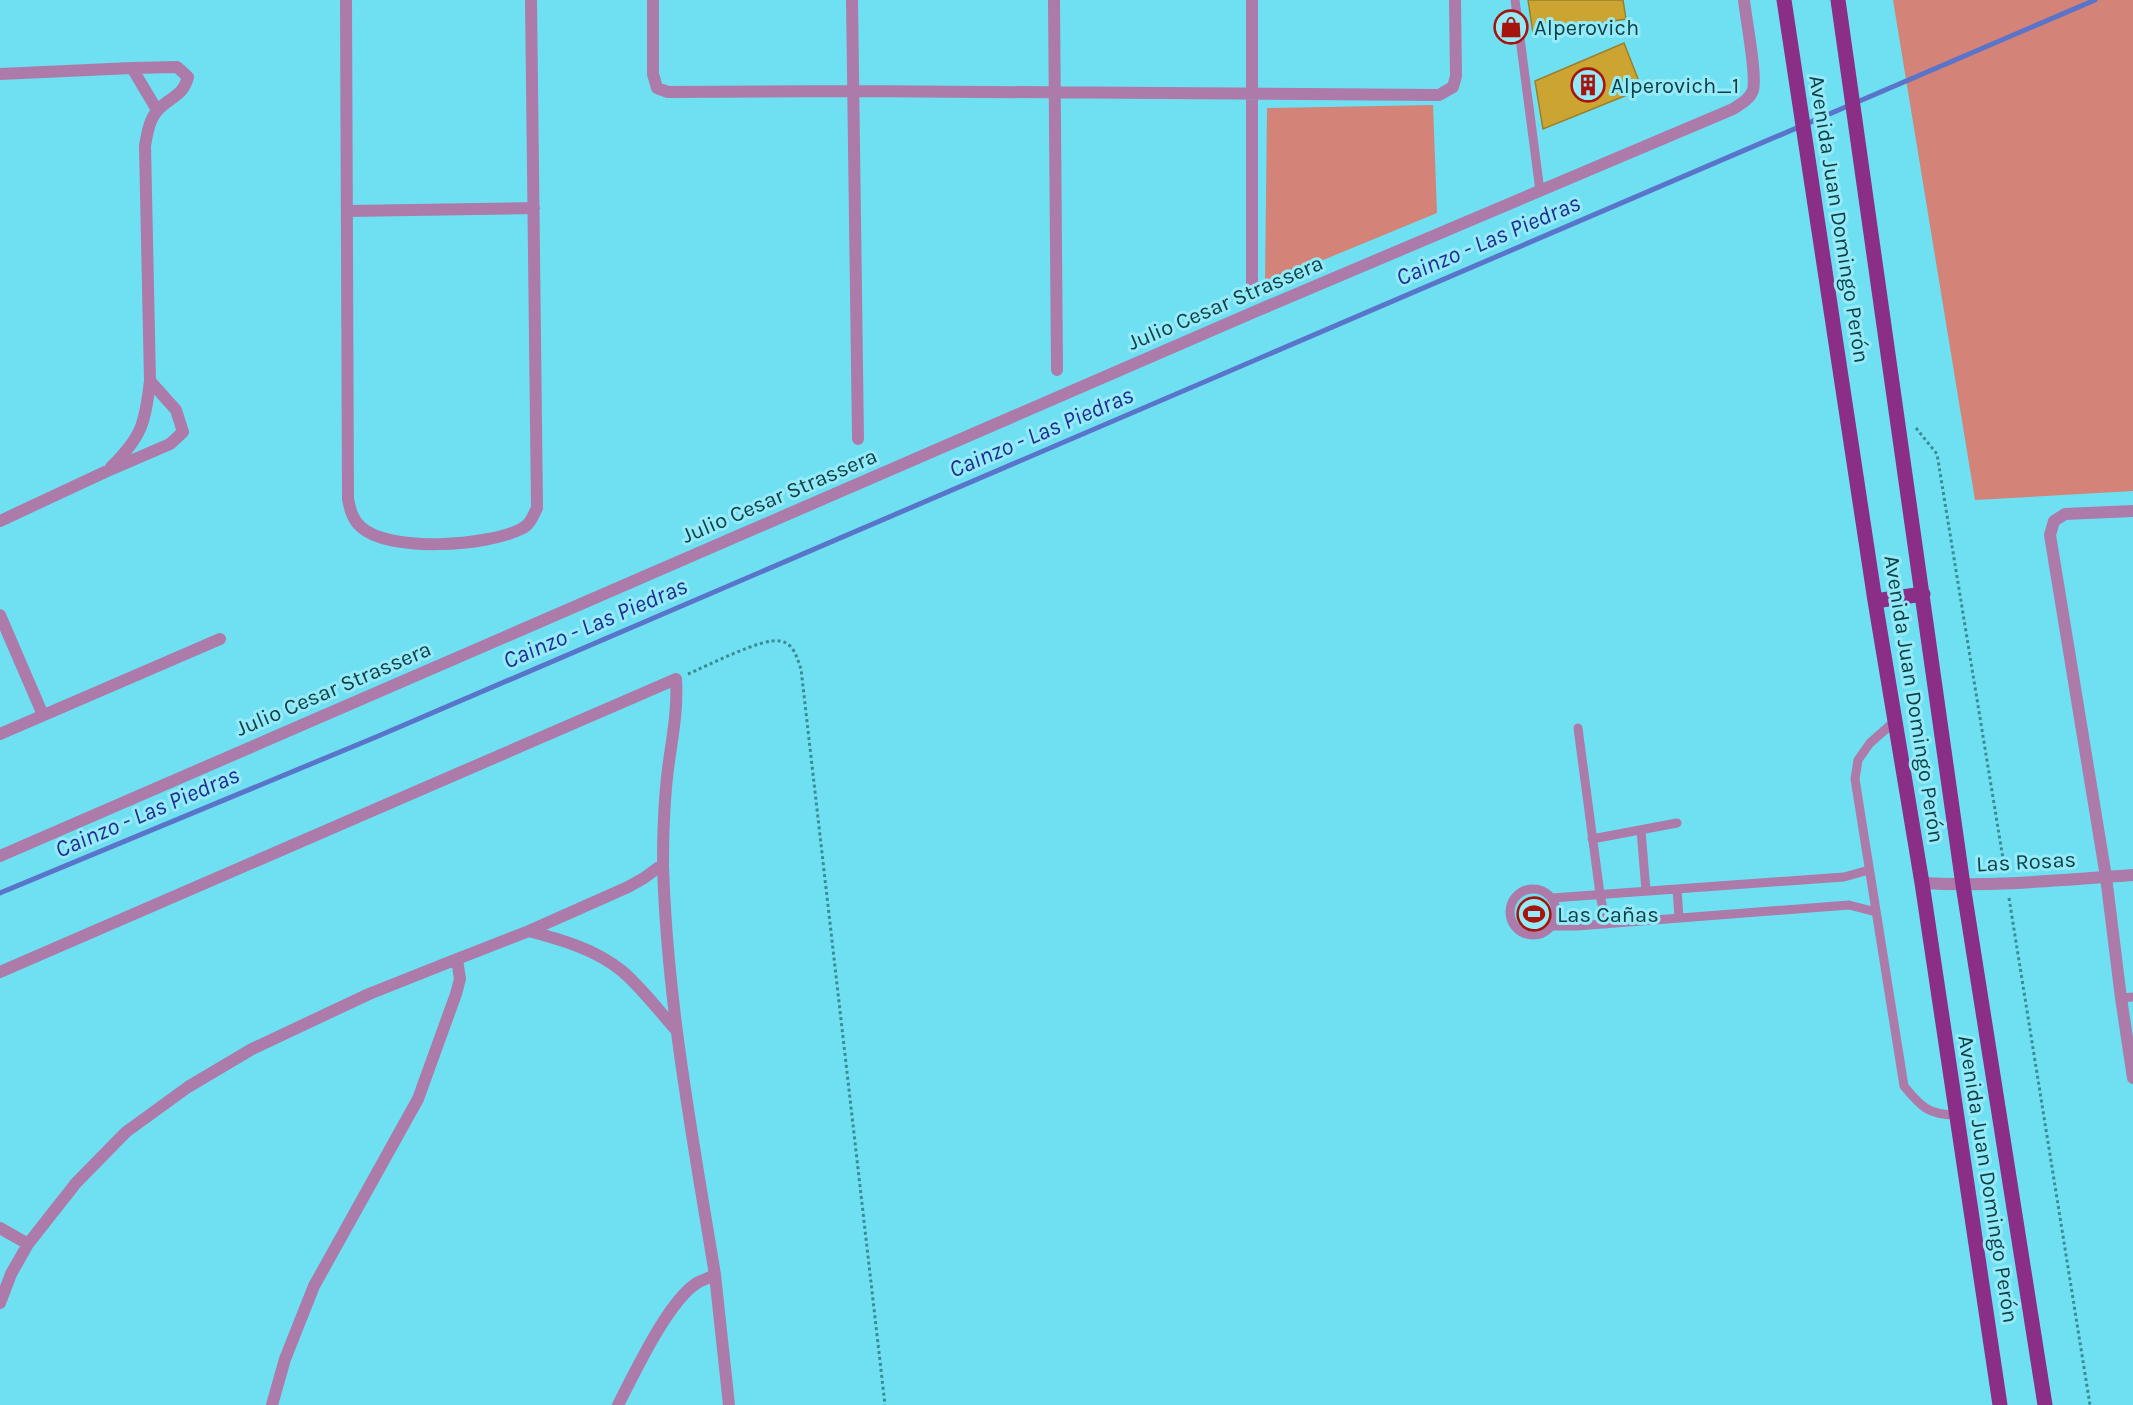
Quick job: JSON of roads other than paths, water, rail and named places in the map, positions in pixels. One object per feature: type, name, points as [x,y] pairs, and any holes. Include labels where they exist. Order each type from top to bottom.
[{"type":"main road","name":"Avenida Juan Domingo Perón","points":[[1784,0],[1875,601],[1922,883],[2000,1405]]},
{"type":"main road","name":"Avenida Juan Domingo Perón","points":[[1838,0],[1963,885],[2045,1405]]},
{"type":"main road","points":[[1875,601],[1923,594]]},
{"type":"street","points":[[346,0],[348,499],[350,513],[360,527],[374,535],[430,544],[460,544],[488,540],[522,529],[532,520],[537,508],[531,0]]},
{"type":"street","points":[[653,0],[653,75],[657,88],[668,92],[1439,95],[1453,87],[1456,76],[1455,0]]},
{"type":"street","points":[[852,0],[858,439]]},
{"type":"street","points":[[1054,0],[1057,370]]},
{"type":"street","points":[[1252,0],[1252,284]]},
{"type":"street","name":"Julio Cesar Strassera","points":[[0,856],[1540,190],[1733,109],[1746,100],[1753,90],[1744,0]]},
{"type":"street","points":[[0,74],[177,67],[188,77],[185,88],[158,111],[150,126],[145,146],[150,381],[146,417],[138,436],[128,450],[105,472]]},
{"type":"street","points":[[132,68],[158,111]]},
{"type":"street","points":[[348,211],[534,208]]},
{"type":"street","points":[[0,521],[170,444],[183,432],[176,410],[150,381]]},
{"type":"street","points":[[2133,511],[2065,514],[2054,521],[2050,535],[2127,998],[2133,1078]]},
{"type":"street","points":[[0,615],[44,715]]},
{"type":"street","points":[[0,734],[220,639]]},
{"type":"street","points":[[0,972],[676,679],[678,704],[664,801],[663,864],[676,1030],[715,1275],[729,1405]]},
{"type":"street","points":[[0,1303],[11,1274],[28,1244],[76,1183],[126,1132],[188,1087],[252,1049],[369,994],[529,931],[628,887],[663,864]]},
{"type":"street","name":"Las Rosas","points":[[1922,883],[1963,885],[2133,875]]},
{"type":"street","points":[[529,931],[574,944],[597,954],[623,972],[676,1030]]},
{"type":"street","points":[[272,1405],[285,1359],[314,1286],[418,1099],[456,994],[460,979],[457,959]]},
{"type":"street","points":[[0,1228],[28,1244]]},
{"type":"street","points":[[618,1405],[639,1362],[684,1294],[697,1283],[715,1275]]},
{"type":"lane","points":[[1515,0],[1540,190]]},
{"type":"lane","points":[[1895,721],[1870,743],[1858,760],[1855,779],[1869,870],[1904,1086],[1921,1107],[1942,1115],[1956,1115]]},
{"type":"lane","points":[[1578,728],[1606,924]]},
{"type":"lane","points":[[1593,839],[1677,823]]},
{"type":"lane","points":[[1641,830],[1646,891]]},
{"type":"lane","points":[[1552,897],[1557,912],[1552,926],[1540,935],[1526,934],[1514,924],[1510,909],[1517,896],[1531,889],[1552,897],[1844,877],[1869,870]]},
{"type":"lane","points":[[1677,889],[1680,918]]},
{"type":"lane","points":[[1552,926],[1849,906],[1876,912]]},
{"type":"waterway","name":"Cainzo - Las Piedras","points":[[0,893],[376,737],[2095,0]]},
{"type":"place","name":"Alperovich","points":[[1511,27]]},
{"type":"place","name":"Alperovich_1","points":[[1588,85]]},
{"type":"place","name":"Las Cañas","points":[[1534,914]]}]
